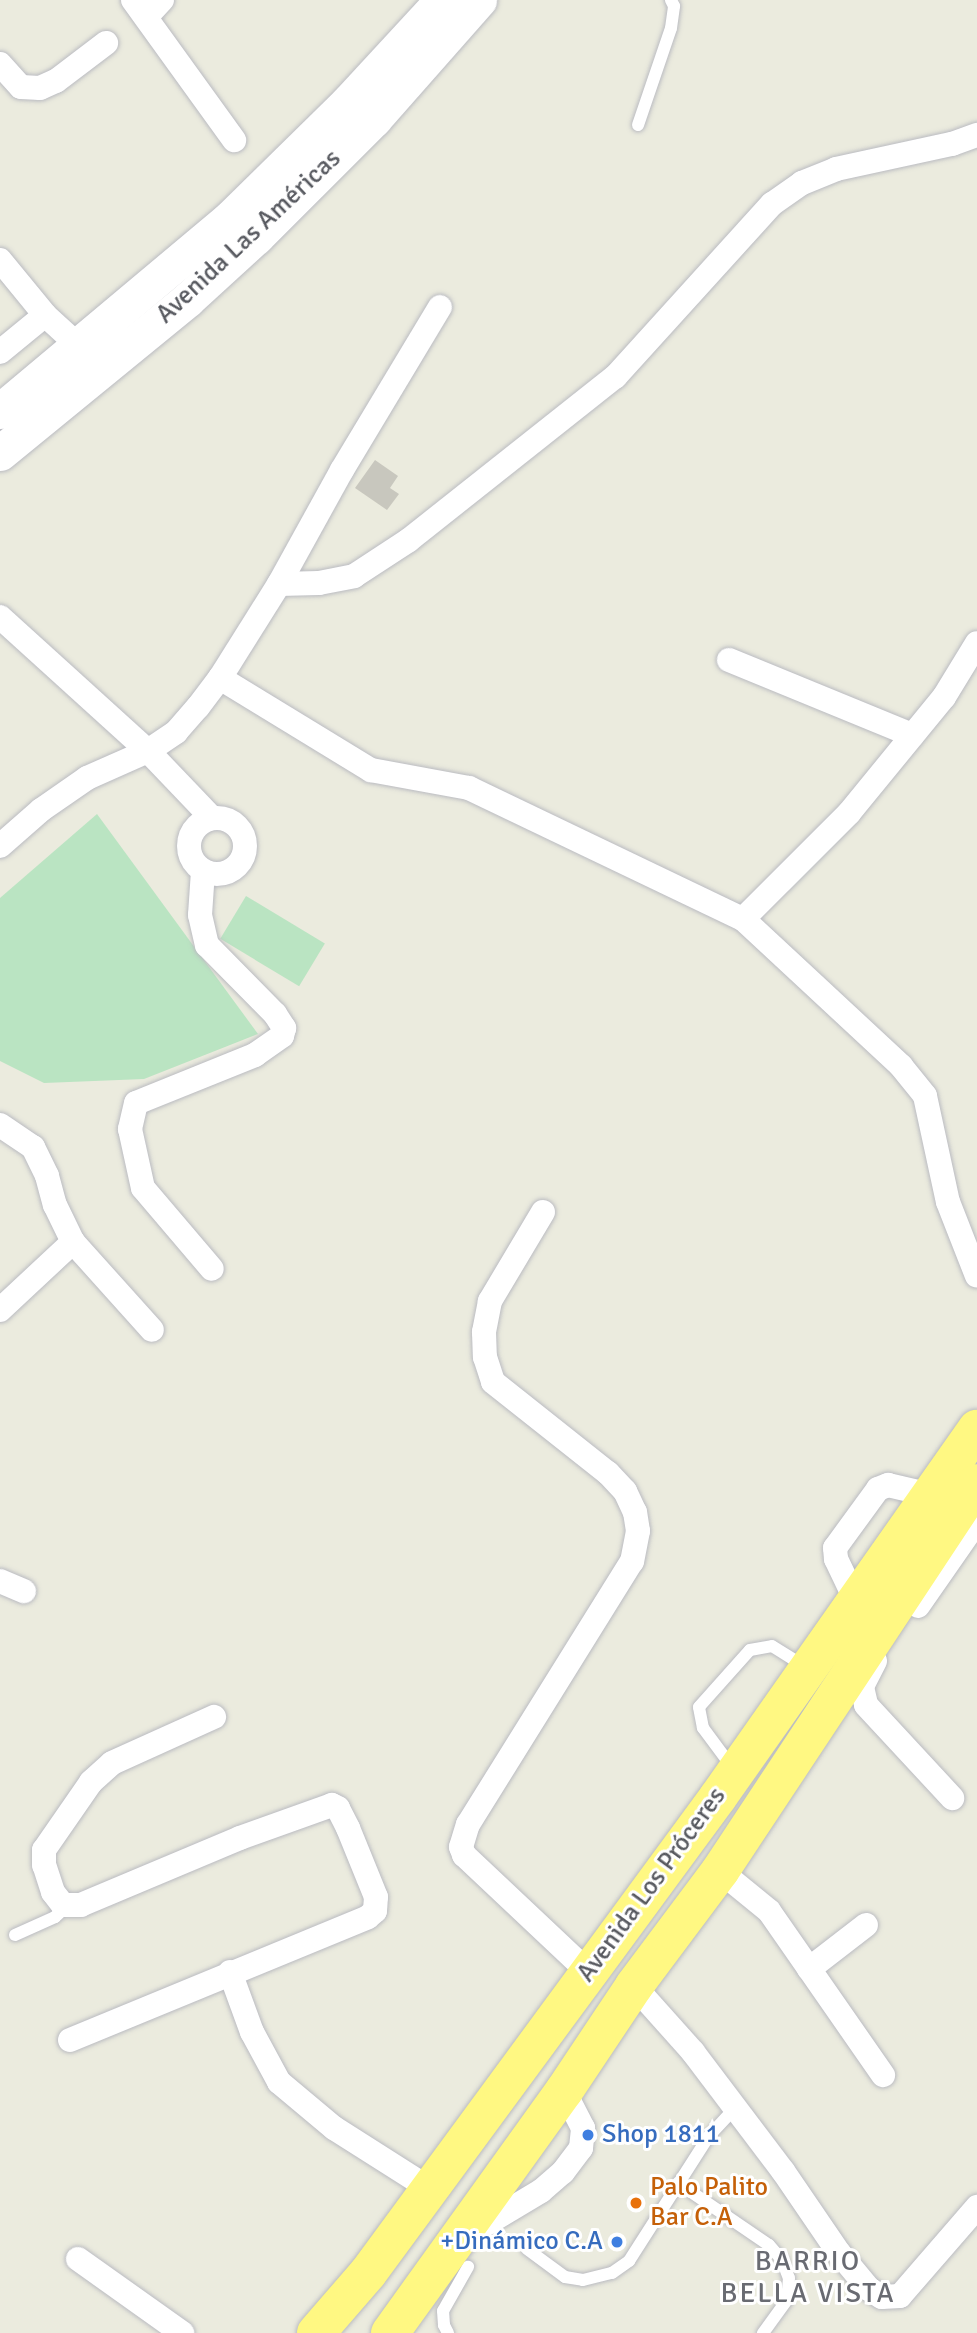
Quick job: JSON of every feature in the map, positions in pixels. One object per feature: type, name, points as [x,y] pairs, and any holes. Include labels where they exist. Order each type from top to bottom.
[{"type":"highway","name":"Avenida Los Próceres","points":[[316,2333],[368,2273],[736,1772],[858,1603],[977,1429]]},
{"type":"highway","name":"Avenida Los Próceres","points":[[390,2333],[464,2251],[564,2091],[634,1986],[720,1871],[877,1644],[977,1483]]},
{"type":"street","name":"Avenida Las Américas","points":[[0,411],[229,219],[348,102],[442,0]]},
{"type":"street","name":"Avenida Las Américas","points":[[0,453],[188,299],[256,237],[374,119],[479,0]]},
{"type":"street","points":[[147,5],[234,140]]},
{"type":"street","points":[[0,64],[21,87],[40,88],[56,81],[106,43]]},
{"type":"street","points":[[279,584],[319,583],[354,576],[409,540],[615,377],[772,204],[802,183],[836,169],[952,144],[977,135]]},
{"type":"street","points":[[0,260],[45,315],[79,346]]},
{"type":"street","points":[[0,846],[41,810],[87,778],[148,751],[176,732],[220,678],[279,584],[342,470],[440,307]]},
{"type":"street","points":[[0,352],[45,315]]},
{"type":"street","points":[[0,617],[148,751],[212,818]]},
{"type":"street","points":[[743,919],[849,813],[944,697],[977,643]]},
{"type":"street","points":[[729,660],[912,735]]},
{"type":"street","points":[[220,678],[371,770],[469,788],[743,919],[901,1066],[925,1097],[948,1202],[977,1276]]},
{"type":"street","points":[[212,818],[231,821],[244,836],[246,846],[239,864],[231,870],[212,874],[203,871],[190,856],[190,837],[202,822],[212,818]]},
{"type":"street","points":[[203,871],[200,915],[207,945],[275,1014],[284,1028],[282,1036],[256,1055],[136,1103],[130,1129],[143,1188],[212,1269]]},
{"type":"street","points":[[0,1125],[33,1147],[47,1176],[55,1205],[73,1242],[152,1330]]},
{"type":"street","points":[[543,1212],[490,1301],[484,1332],[485,1357],[493,1382],[608,1473],[625,1491],[635,1512],[638,1531],[632,1560],[468,1824],[460,1847],[464,1855],[588,1972]]},
{"type":"street","points":[[0,1310],[73,1242]]},
{"type":"street","points":[[858,1603],[836,1559],[835,1548],[878,1489],[888,1485],[931,1495]]},
{"type":"street","points":[[952,1798],[866,1705],[862,1687],[877,1644],[908,1619],[977,1521]]},
{"type":"street","points":[[0,1581],[24,1591]]},
{"type":"street","points":[[70,2040],[368,1917],[375,1910],[376,1897],[338,1808],[332,1805],[81,1905],[66,1906],[53,1892],[44,1865],[44,1850],[91,1782],[113,1763],[214,1717]]},
{"type":"street","points":[[720,1871],[769,1911],[883,2075]]},
{"type":"street","points":[[809,1969],[866,1926]]},
{"type":"street","points":[[230,1972],[252,2032],[279,2082],[334,2128],[430,2189]]},
{"type":"street","points":[[634,1986],[694,2052],[839,2253],[869,2289],[882,2297],[900,2296],[977,2207]]},
{"type":"street","points":[[78,2259],[182,2333]]},
{"type":"lane","points":[[638,125],[671,28],[674,6],[671,0]]},
{"type":"lane","points":[[736,1772],[703,1728],[699,1707],[750,1650],[772,1646],[808,1670]]},
{"type":"lane","points":[[15,1935],[55,1917],[66,1906]]},
{"type":"lane","points":[[527,2249],[565,2277],[583,2280],[612,2273],[629,2261],[709,2136],[735,2108]]},
{"type":"lane","points":[[678,2183],[769,2245],[782,2260],[789,2278],[787,2300],[763,2333]]},
{"type":"lane","points":[[448,2333],[444,2325],[443,2311],[464,2251]]},
{"type":"green space","points":[[97,814],[258,1034],[144,1079],[44,1083],[0,1061],[0,898]]},
{"type":"green space","points":[[246,896],[325,943],[299,986],[220,939]]},
{"type":"building","points":[[375,460],[398,476],[390,488],[399,494],[387,510],[355,488]]},
{"type":"place","name":"Shop 1811","points":[[588,2135]]},
{"type":"place","name":"Palo Palito Bar C.A","points":[[636,2203]]},
{"type":"place","name":"+Dinámico C.A","points":[[617,2242]]},
{"type":"district","name":"BARRIO BELLA VISTA","points":[[808,2277]]}]
